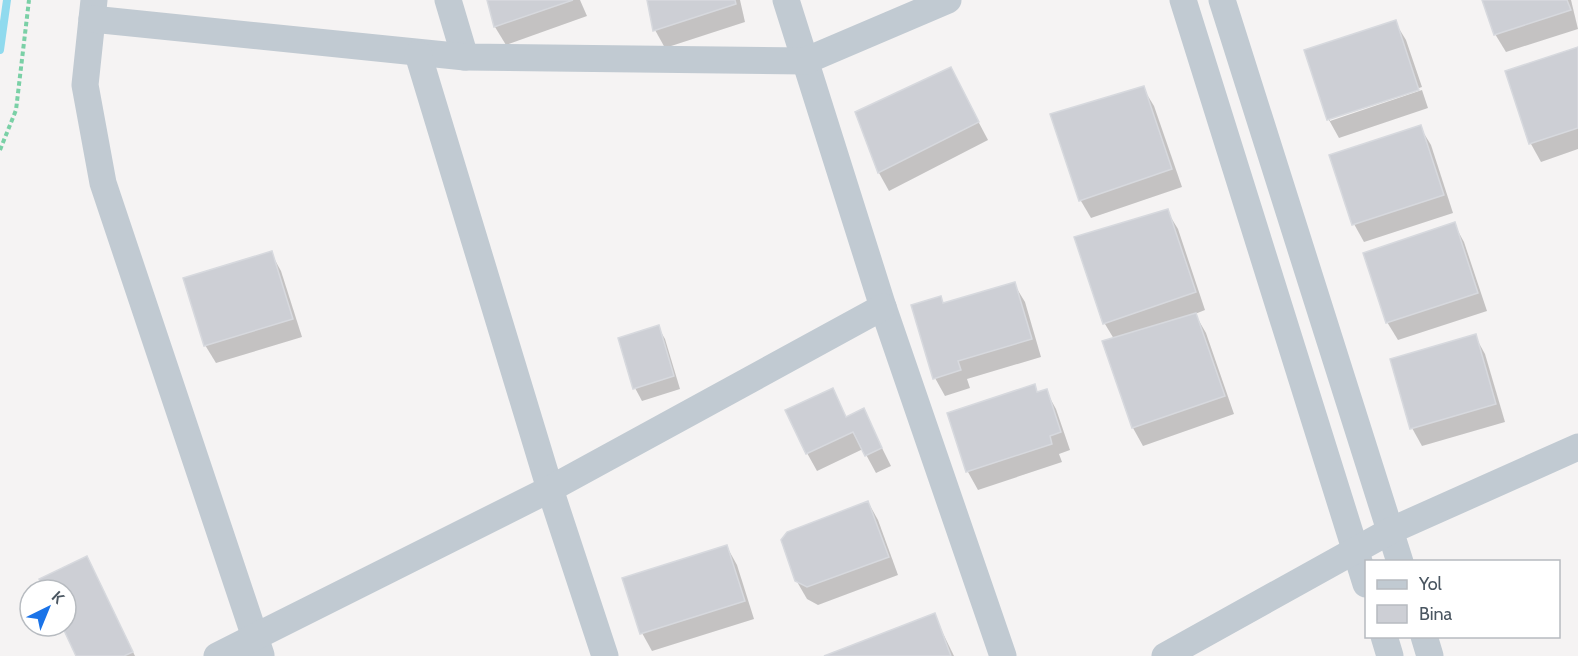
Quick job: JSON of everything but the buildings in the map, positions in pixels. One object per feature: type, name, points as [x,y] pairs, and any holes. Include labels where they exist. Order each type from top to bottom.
[{"type":"street","points":[[448,0],[465,57]]},
{"type":"street","points":[[786,0],[883,307],[1003,656]]},
{"type":"street","points":[[258,647],[103,183],[85,85],[93,9],[418,54],[465,57],[805,61],[948,0]]},
{"type":"street","points":[[1183,0],[1365,581]]},
{"type":"street","points":[[1222,0],[1400,560]]},
{"type":"street","points":[[418,54],[550,489],[605,656]]},
{"type":"street","points":[[217,656],[258,647],[883,307]]},
{"type":"street","points":[[1165,656],[1356,552],[1390,531],[1578,447]]},
{"type":"street","points":[[1385,638],[1390,656]]},
{"type":"street","points":[[1425,638],[1430,656]]},
{"type":"path","points":[[0,150],[16,110],[29,0]]},
{"type":"waterway","points":[[0,50],[7,0]]}]
